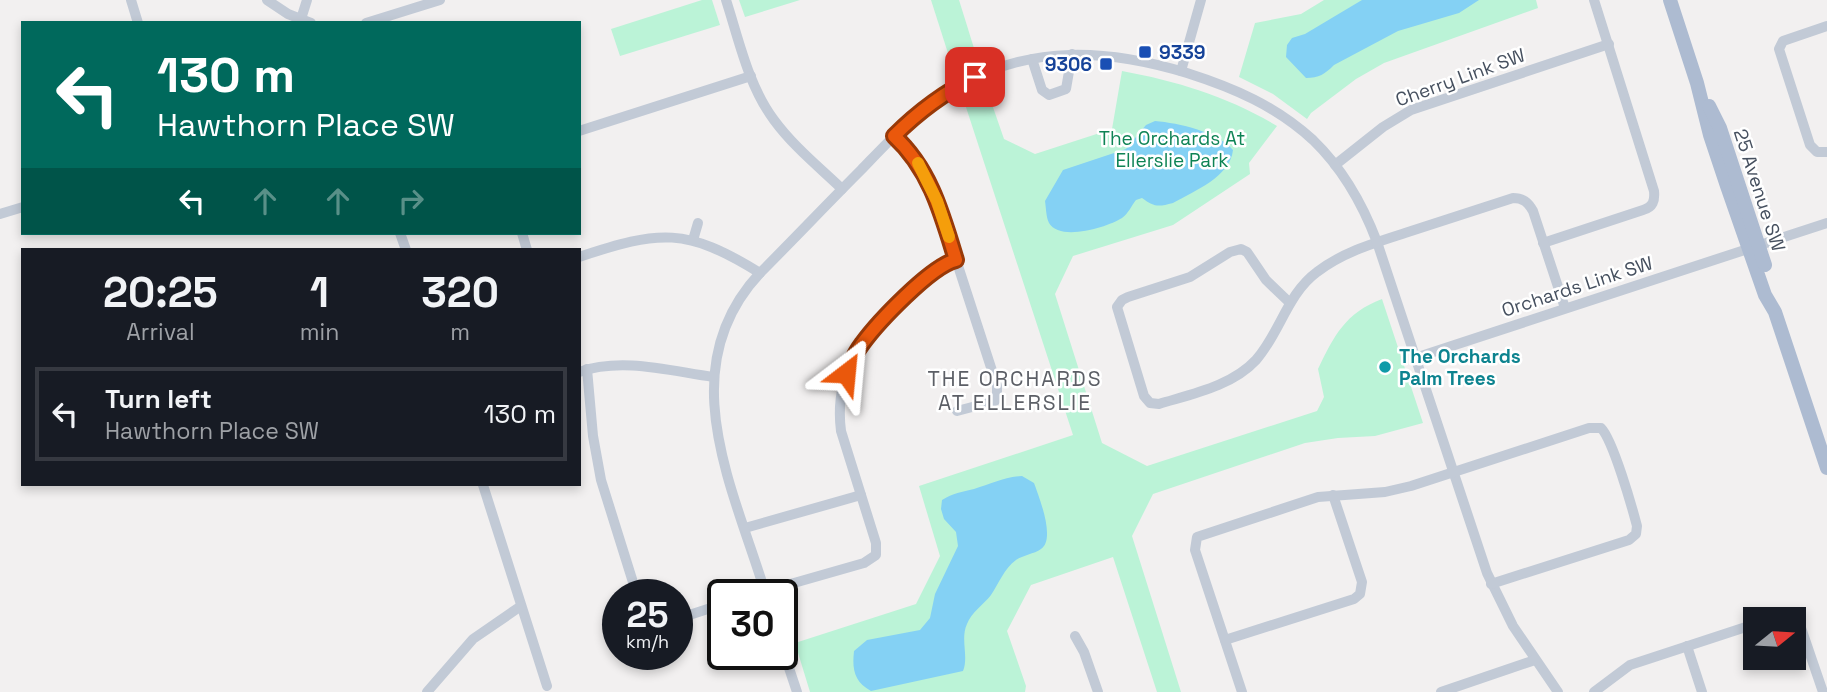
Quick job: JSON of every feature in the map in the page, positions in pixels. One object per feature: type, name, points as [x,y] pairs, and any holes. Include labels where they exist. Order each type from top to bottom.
[{"type":"main road","name":"25 Avenue SW","points":[[1671,0],[1698,83],[1720,128],[1754,246],[1773,293],[1775,313],[1827,468]]},
{"type":"street","points":[[131,0],[137,21]]},
{"type":"street","points":[[267,0],[280,4],[286,18],[306,21],[307,0]]},
{"type":"street","points":[[372,21],[425,2],[440,0]]},
{"type":"street","points":[[726,0],[751,76],[774,120],[842,189]]},
{"type":"street","points":[[1181,71],[1201,0]]},
{"type":"street","points":[[1543,243],[1643,210],[1653,203],[1654,191],[1594,0]]},
{"type":"street","points":[[1822,152],[1810,145],[1780,54],[1781,43],[1786,39],[1827,26]]},
{"type":"street","name":"Cherry Link SW","points":[[1335,165],[1410,110],[1609,44]]},
{"type":"street","points":[[1032,59],[1042,90],[1049,95],[1066,89],[1072,54]]},
{"type":"street","points":[[762,579],[717,441],[713,406],[713,377],[726,325],[753,281],[894,136],[915,116],[956,87],[997,68],[1032,59],[1072,54],[1109,55],[1181,71],[1234,89],[1267,106],[1300,129],[1335,165],[1357,198],[1377,242],[1492,584],[1513,626],[1558,692]]},
{"type":"street","points":[[581,130],[751,76]]},
{"type":"street","points":[[894,136],[909,151],[928,180],[937,201],[998,392],[992,403],[957,411]]},
{"type":"street","points":[[1290,303],[1271,286],[1250,255],[1241,249],[1230,252],[1190,277],[1122,300],[1117,307],[1144,396],[1150,403],[1159,404],[1213,387],[1253,368],[1290,303],[1306,282],[1344,255],[1513,198],[1520,198],[1529,205],[1564,308]]},
{"type":"street","points":[[0,214],[21,208]]},
{"type":"street","points":[[693,240],[698,223]]},
{"type":"street","name":"Orchards Link SW","points":[[1415,358],[1827,223]]},
{"type":"street","points":[[581,256],[635,239],[663,237],[693,240],[725,251],[760,273]]},
{"type":"street","points":[[798,583],[864,563],[876,555],[876,543],[845,445],[839,415],[839,402],[846,373],[867,337],[925,277],[942,265],[956,260]]},
{"type":"street","points":[[631,579],[598,466],[583,370],[616,365],[638,366],[713,377]]},
{"type":"street","points":[[1241,692],[1195,550],[1197,537],[1311,498],[1395,490],[1589,428],[1601,428],[1607,436],[1637,526],[1633,537],[1492,584]]},
{"type":"street","points":[[483,486],[547,686]]},
{"type":"street","points":[[746,528],[861,495]]},
{"type":"street","points":[[1225,640],[1354,599],[1360,594],[1362,582],[1333,495]]},
{"type":"street","points":[[427,692],[473,639],[522,606]]},
{"type":"street","points":[[1594,692],[1630,665],[1743,628]]},
{"type":"street","points":[[1074,636],[1084,652],[1098,692]]},
{"type":"street","points":[[1806,642],[1823,692]]},
{"type":"street","points":[[1687,646],[1702,692]]},
{"type":"street","points":[[1441,692],[1535,660]]},
{"type":"street","points":[[790,670],[797,692]]},
{"type":"green space","points":[[702,0],[712,0],[720,25],[620,56],[611,29]]},
{"type":"green space","points":[[739,0],[800,0],[745,17]]},
{"type":"green space","points":[[931,0],[959,0],[978,61],[954,72]]},
{"type":"green space","points":[[1324,0],[1536,0],[1538,8],[1384,63],[1356,79],[1311,113],[1307,119],[1273,94],[1239,77],[1255,23],[1301,14]]},
{"type":"green space","name":"The Orchards At Ellerslie Park","points":[[1122,71],[1202,91],[1277,126],[1249,163],[1250,174],[1173,225],[1073,256],[1055,294],[1102,443],[1147,466],[1317,411],[1324,397],[1318,369],[1330,346],[1350,319],[1382,299],[1423,423],[1375,436],[1305,443],[1153,494],[1132,536],[1181,692],[1157,692],[1113,557],[1031,585],[1007,631],[1026,686],[1025,692],[810,692],[798,653],[798,642],[916,604],[940,556],[919,486],[1073,435],[963,98],[986,87],[1004,139],[1035,154],[1112,129]]},
{"type":"water","points":[[1362,0],[1479,0],[1459,13],[1398,31],[1334,65],[1322,75],[1306,78],[1286,57],[1287,45],[1292,38],[1305,34]]},
{"type":"water","points":[[1155,121],[1186,126],[1218,138],[1233,150],[1230,160],[1210,182],[1173,203],[1156,205],[1142,198],[1136,200],[1122,218],[1106,225],[1073,232],[1055,229],[1049,223],[1045,201],[1063,170],[1126,149],[1146,125]]},
{"type":"water","points":[[1022,476],[1034,483],[1047,527],[1045,544],[1038,551],[1019,558],[1012,564],[991,595],[969,620],[964,636],[963,671],[871,691],[865,687],[855,674],[854,651],[867,640],[920,630],[930,618],[935,594],[958,546],[956,532],[944,519],[942,500],[1004,479]]},
{"type":"slow traffic","points":[[918,163],[937,201],[949,237]]},
{"type":"place","name":"9339","points":[[1145,52]]},
{"type":"place","name":"9306","points":[[1106,64]]},
{"type":"place","name":"The Orchards Palm Trees","points":[[1385,367]]},
{"type":"district","name":"THE ORCHARDS AT ELLERSLIE","points":[[1015,391]]},
{"type":"route","points":[[846,373],[867,337],[925,277],[949,261],[956,260],[928,180],[918,162],[894,136],[921,111],[975,77]]}]
